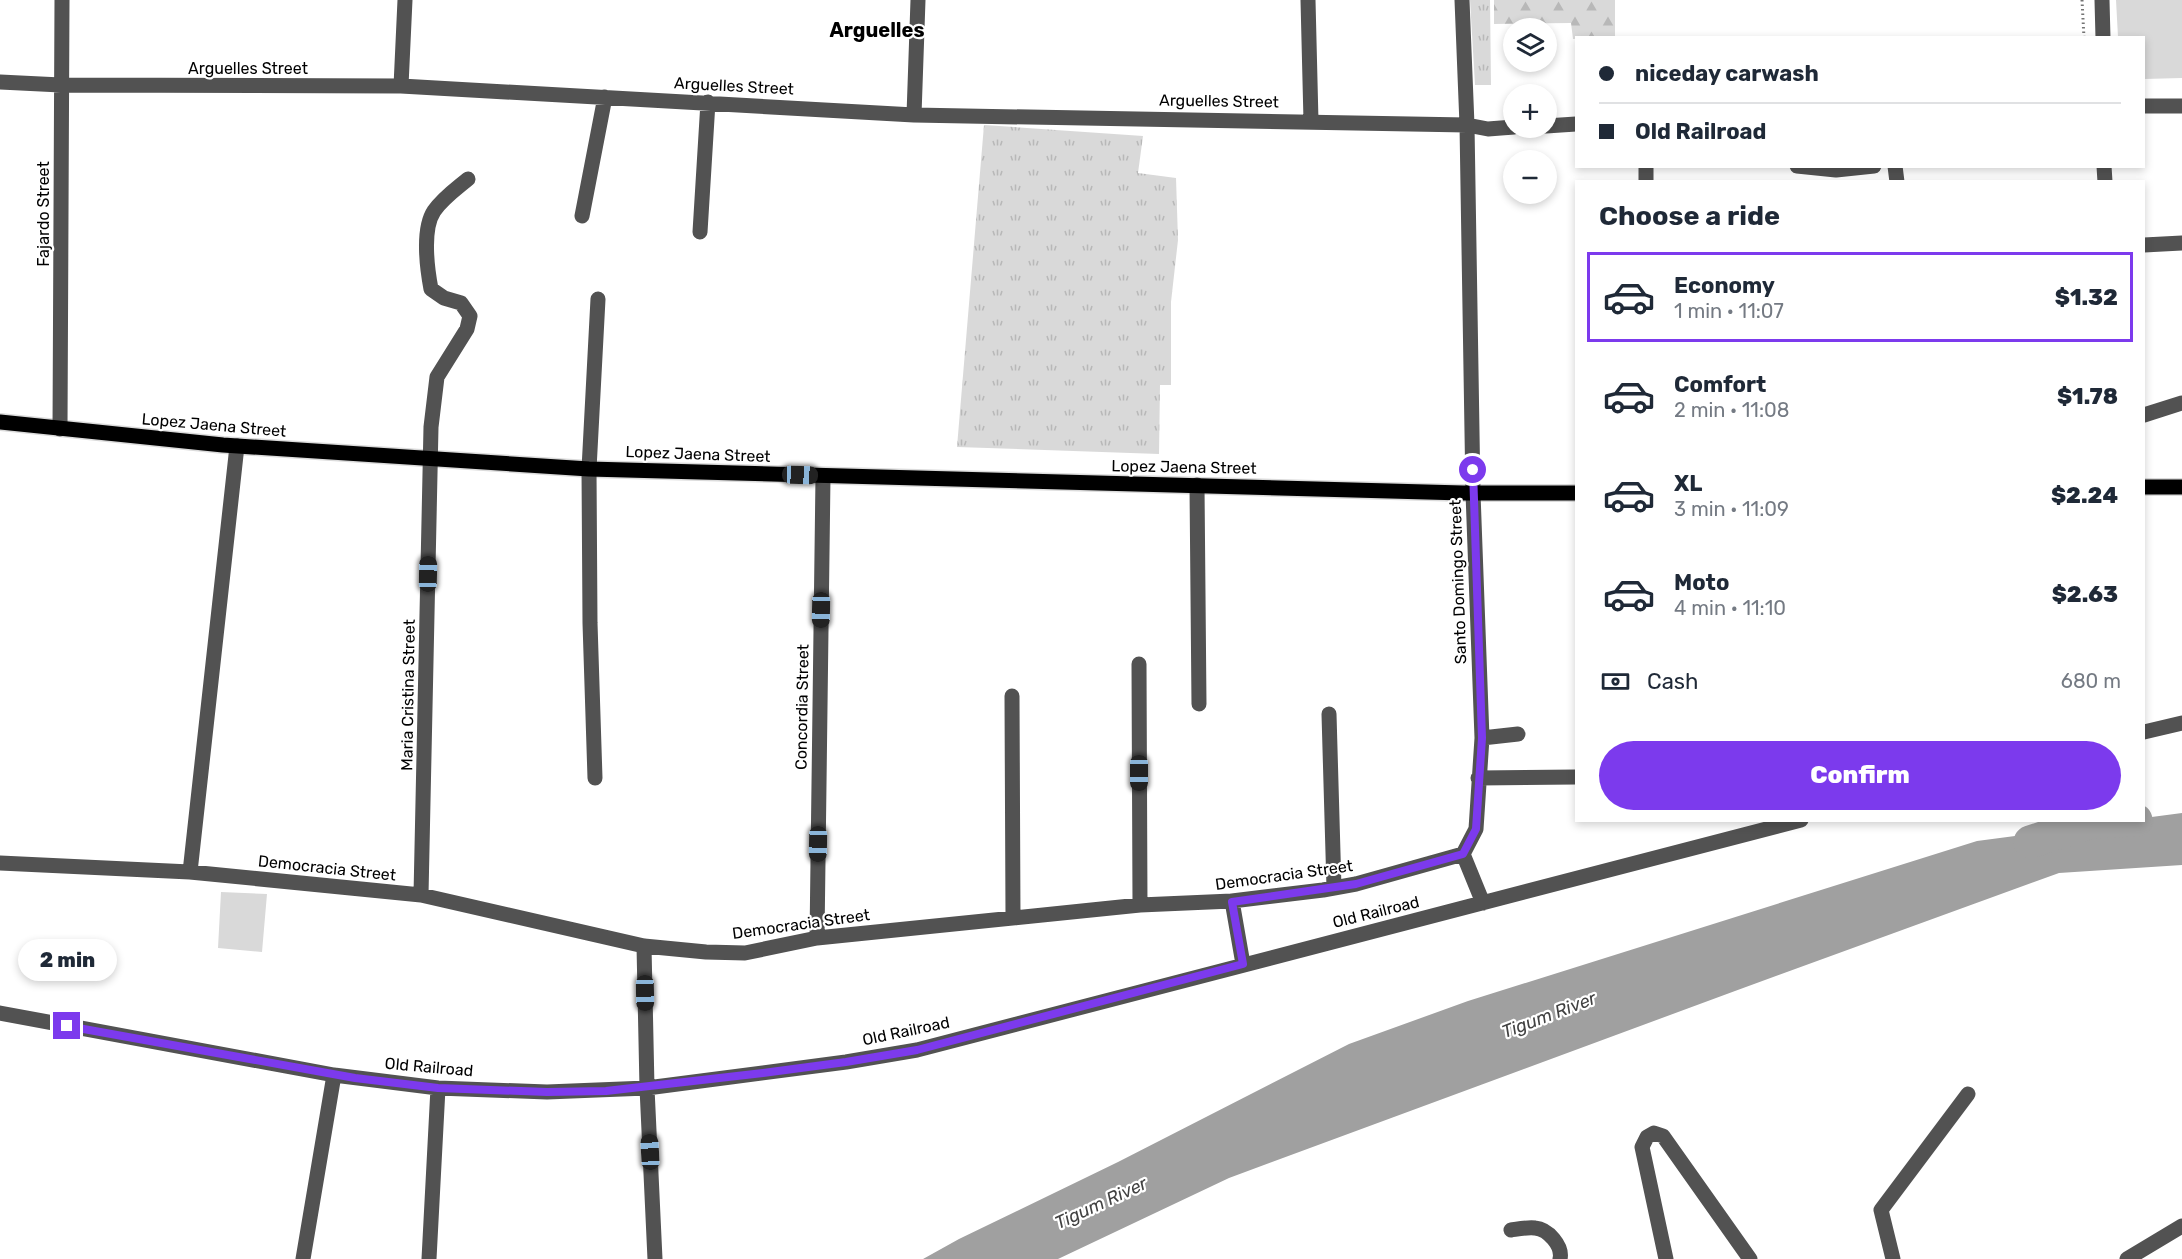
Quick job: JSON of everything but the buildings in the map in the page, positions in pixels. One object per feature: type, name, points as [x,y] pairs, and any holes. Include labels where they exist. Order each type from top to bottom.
[{"type":"main road","name":"Lopez Jaena Street","points":[[0,422],[237,446],[589,469],[1473,493],[1575,493]]},
{"type":"main road","points":[[2145,487],[2182,487]]},
{"type":"street","name":"Fajardo Street","points":[[60,429],[62,0]]},
{"type":"street","points":[[401,86],[405,0]]},
{"type":"street","points":[[914,115],[918,0]]},
{"type":"street","points":[[1308,0],[1311,121]]},
{"type":"street","name":"Santo Domingo Street","points":[[1462,0],[1467,125],[1473,493],[1482,738],[1476,829],[1463,854]]},
{"type":"street","points":[[2102,0],[2103,36]]},
{"type":"street","name":"Arguelles Street","points":[[0,82],[62,85],[401,86],[914,115],[1311,121],[1503,128]]},
{"type":"street","points":[[582,216],[605,97]]},
{"type":"street","points":[[700,232],[708,102]]},
{"type":"street","points":[[2145,106],[2182,106]]},
{"type":"street","points":[[1557,125],[1575,124]]},
{"type":"street","points":[[1812,168],[1836,170],[1855,168]]},
{"type":"street","name":"Maria Cristina Street","points":[[421,895],[431,427],[437,377],[467,329],[470,315],[461,303],[444,298],[431,289],[426,239],[433,213],[445,198],[468,179]]},
{"type":"street","points":[[2145,245],[2182,243]]},
{"type":"street","points":[[595,778],[590,623],[589,469],[598,299]]},
{"type":"street","points":[[2145,415],[2182,403]]},
{"type":"street","points":[[190,872],[237,446]]},
{"type":"street","name":"Concordia Street","points":[[817,938],[823,476]]},
{"type":"street","points":[[1197,485],[1199,704]]},
{"type":"street","points":[[1139,664],[1140,904]]},
{"type":"street","points":[[1012,696],[1013,918]]},
{"type":"street","points":[[1329,714],[1334,888]]},
{"type":"street","points":[[2145,732],[2182,723]]},
{"type":"street","points":[[1482,738],[1518,734]]},
{"type":"street","points":[[1478,778],[1575,777]]},
{"type":"street","name":"Old Railroad","points":[[0,1013],[334,1076],[438,1088],[547,1092],[647,1088],[846,1062],[917,1050],[1793,822]]},
{"type":"street","points":[[1463,854],[1483,903]]},
{"type":"street","name":"Democracia Street","points":[[0,863],[190,872],[421,895],[644,946],[745,953],[817,938],[1140,904],[1232,902],[1334,888],[1463,854]]},
{"type":"street","points":[[1232,902],[1243,964]]},
{"type":"street","points":[[644,946],[647,1088],[655,1259]]},
{"type":"street","points":[[303,1259],[334,1076]]},
{"type":"street","points":[[429,1259],[438,1088]]},
{"type":"street","points":[[1893,1259],[1881,1210],[1968,1094]]},
{"type":"street","points":[[1666,1259],[1642,1147],[1647,1137],[1654,1133],[1663,1136],[1750,1259]]},
{"type":"street","points":[[2127,1259],[2182,1226]]},
{"type":"street","points":[[1511,1230],[1536,1227],[1550,1234],[1557,1244],[1560,1259]]},
{"type":"path","points":[[2082,0],[2084,36]]},
{"type":"green space","points":[[1470,0],[1490,0],[1491,85],[1475,85]]},
{"type":"green space","points":[[1494,0],[1615,0],[1615,36],[1575,36],[1573,39],[1571,23],[1557,23],[1557,18],[1503,18],[1503,24],[1494,24]]},
{"type":"green space","points":[[2116,0],[2182,0],[2182,78],[2145,79],[2145,36],[2118,36]]},
{"type":"green space","points":[[984,125],[1143,136],[1138,173],[1176,178],[1178,240],[1171,302],[1171,385],[1160,385],[1159,454],[957,447]]},
{"type":"green space","points":[[221,892],[267,894],[262,952],[218,948]]},
{"type":"water","points":[[2182,813],[2182,865],[2059,873],[1229,1178],[1058,1259],[923,1259],[1349,1044],[1468,1001],[1977,841],[2120,822],[2145,822],[2145,818]]},
{"type":"waterway","name":"Tigum River","points":[[2030,842],[2091,822]]},
{"type":"district","name":"Arguelles","points":[[877,30]]},
{"type":"route","points":[[67,1026],[334,1076],[438,1088],[547,1092],[606,1091],[763,1073],[917,1050],[1243,964],[1232,902],[1356,884],[1463,854],[1476,829],[1482,738],[1473,470]]}]
